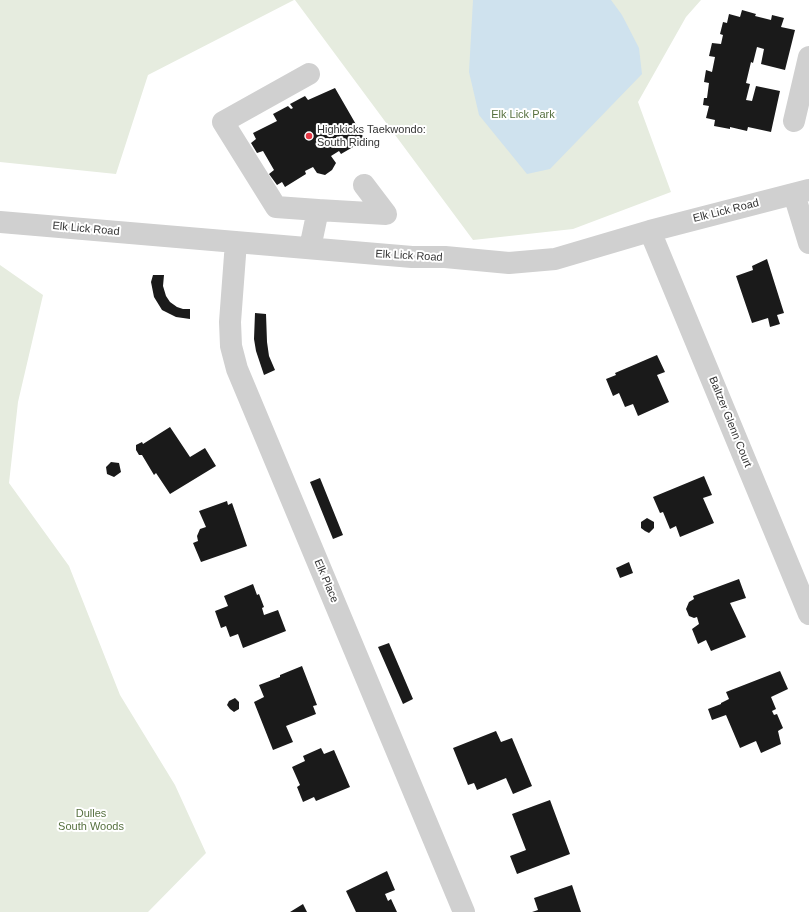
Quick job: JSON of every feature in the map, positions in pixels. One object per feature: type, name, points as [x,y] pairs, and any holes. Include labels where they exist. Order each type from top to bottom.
[{"type":"street","points":[[794,121],[809,57]]},
{"type":"street","points":[[309,74],[223,122],[276,206],[386,214],[364,186]]},
{"type":"street","points":[[802,192],[809,243]]},
{"type":"street","name":"Elk Lick Road","points":[[0,222],[412,257],[445,257],[509,263],[555,259],[650,231],[802,192]]},
{"type":"street","points":[[310,248],[318,210]]},
{"type":"street","name":"Baltzer Glenn Court","points":[[650,231],[809,614]]},
{"type":"street","name":"Elk Place","points":[[236,242],[230,322],[231,346],[237,369],[464,912]]},
{"type":"green space","points":[[0,0],[294,0],[148,75],[116,174],[0,162]]},
{"type":"green space","name":"Elk Lick Park","points":[[295,0],[701,0],[686,17],[638,102],[671,192],[573,229],[473,240]]},
{"type":"green space","name":"Dulles South Woods","points":[[0,265],[43,295],[18,402],[9,483],[69,566],[120,695],[175,785],[206,853],[148,912],[0,912]]},
{"type":"water","points":[[473,0],[611,0],[622,15],[639,48],[642,74],[550,169],[527,174],[479,115],[469,72]]},
{"type":"building","points":[[742,10],[756,14],[755,16],[771,20],[772,15],[784,18],[781,27],[795,30],[785,70],[761,64],[764,49],[757,47],[753,63],[751,62],[746,83],[750,84],[746,100],[752,101],[756,86],[780,91],[771,132],[748,127],[747,131],[730,127],[730,129],[714,126],[715,120],[706,118],[709,106],[703,105],[704,98],[707,98],[709,83],[704,82],[706,70],[712,72],[715,57],[709,56],[712,43],[721,44],[723,35],[720,34],[723,22],[727,23],[729,14],[740,17]]},
{"type":"building","name":"Highkicks Taekwondo: South Riding","points":[[335,88],[365,140],[341,154],[339,151],[331,156],[336,163],[332,170],[325,175],[317,173],[313,167],[305,171],[306,174],[285,187],[282,182],[277,185],[269,174],[274,170],[263,151],[257,153],[251,143],[256,139],[253,133],[277,121],[273,114],[288,106],[291,109],[293,108],[290,104],[305,96],[308,100]]},
{"type":"building","points":[[767,259],[784,313],[777,315],[780,324],[770,327],[768,318],[752,323],[736,276],[753,270],[752,266]]},
{"type":"building","points":[[153,275],[164,275],[163,286],[166,296],[170,302],[177,307],[190,309],[190,319],[176,317],[162,310],[154,297],[151,282]]},
{"type":"building","points":[[255,313],[266,314],[269,356],[275,370],[264,375],[256,351],[254,339]]},
{"type":"building","points":[[657,355],[665,372],[657,375],[669,402],[638,416],[633,404],[625,407],[619,393],[613,396],[606,379],[616,375],[615,373]]},
{"type":"building","points":[[170,427],[190,457],[205,448],[216,466],[170,494],[156,473],[154,475],[142,455],[139,455],[136,450],[136,445],[142,442],[143,444]]},
{"type":"building","points":[[111,462],[119,463],[121,472],[114,477],[107,474],[106,467]]},
{"type":"building","points":[[704,476],[712,495],[703,498],[714,523],[680,537],[676,526],[670,529],[663,512],[660,513],[653,497]]},
{"type":"building","points":[[320,478],[343,535],[333,539],[310,482]]},
{"type":"building","points":[[227,501],[228,505],[232,503],[247,546],[201,562],[193,543],[198,541],[197,536],[200,529],[206,527],[199,511]]},
{"type":"building","points":[[647,518],[654,522],[654,528],[649,533],[641,528],[641,522]]},
{"type":"building","points":[[629,562],[633,573],[620,578],[616,568]]},
{"type":"building","points":[[739,579],[746,598],[730,603],[746,637],[711,651],[706,640],[698,644],[692,629],[699,624],[697,617],[694,618],[689,616],[686,609],[689,602],[694,599],[693,596]]},
{"type":"building","points":[[253,584],[264,607],[262,608],[264,615],[278,610],[286,631],[243,648],[238,634],[230,637],[226,626],[221,628],[215,611],[228,606],[224,596]]},
{"type":"building","points":[[389,643],[413,699],[403,704],[378,647]]},
{"type":"building","points":[[302,666],[317,705],[313,706],[316,714],[286,726],[293,742],[273,750],[254,702],[264,697],[259,685]]},
{"type":"building","points":[[780,671],[788,689],[771,697],[776,709],[772,711],[774,715],[777,714],[783,728],[778,731],[781,744],[761,753],[756,741],[740,748],[726,715],[712,720],[708,709],[729,699],[726,692]]},
{"type":"building","points":[[235,698],[239,702],[239,709],[234,712],[227,705],[229,701]]},
{"type":"building","points":[[496,731],[501,742],[512,738],[532,786],[513,794],[506,778],[477,790],[474,783],[468,785],[453,748]]},
{"type":"building","points":[[321,748],[324,754],[334,750],[350,787],[316,801],[314,797],[303,802],[297,787],[300,785],[292,767],[305,761],[303,756]]},
{"type":"building","points":[[550,800],[570,854],[517,874],[510,856],[526,850],[512,814]]},
{"type":"building","points":[[387,871],[395,890],[385,894],[388,901],[391,899],[397,912],[356,912],[346,891]]},
{"type":"building","points":[[572,885],[581,912],[532,912],[538,910],[534,898]]},
{"type":"building","points":[[303,904],[307,912],[290,912]]},
{"type":"place","name":"Highkicks Taekwondo: South Riding","points":[[309,136]]}]
